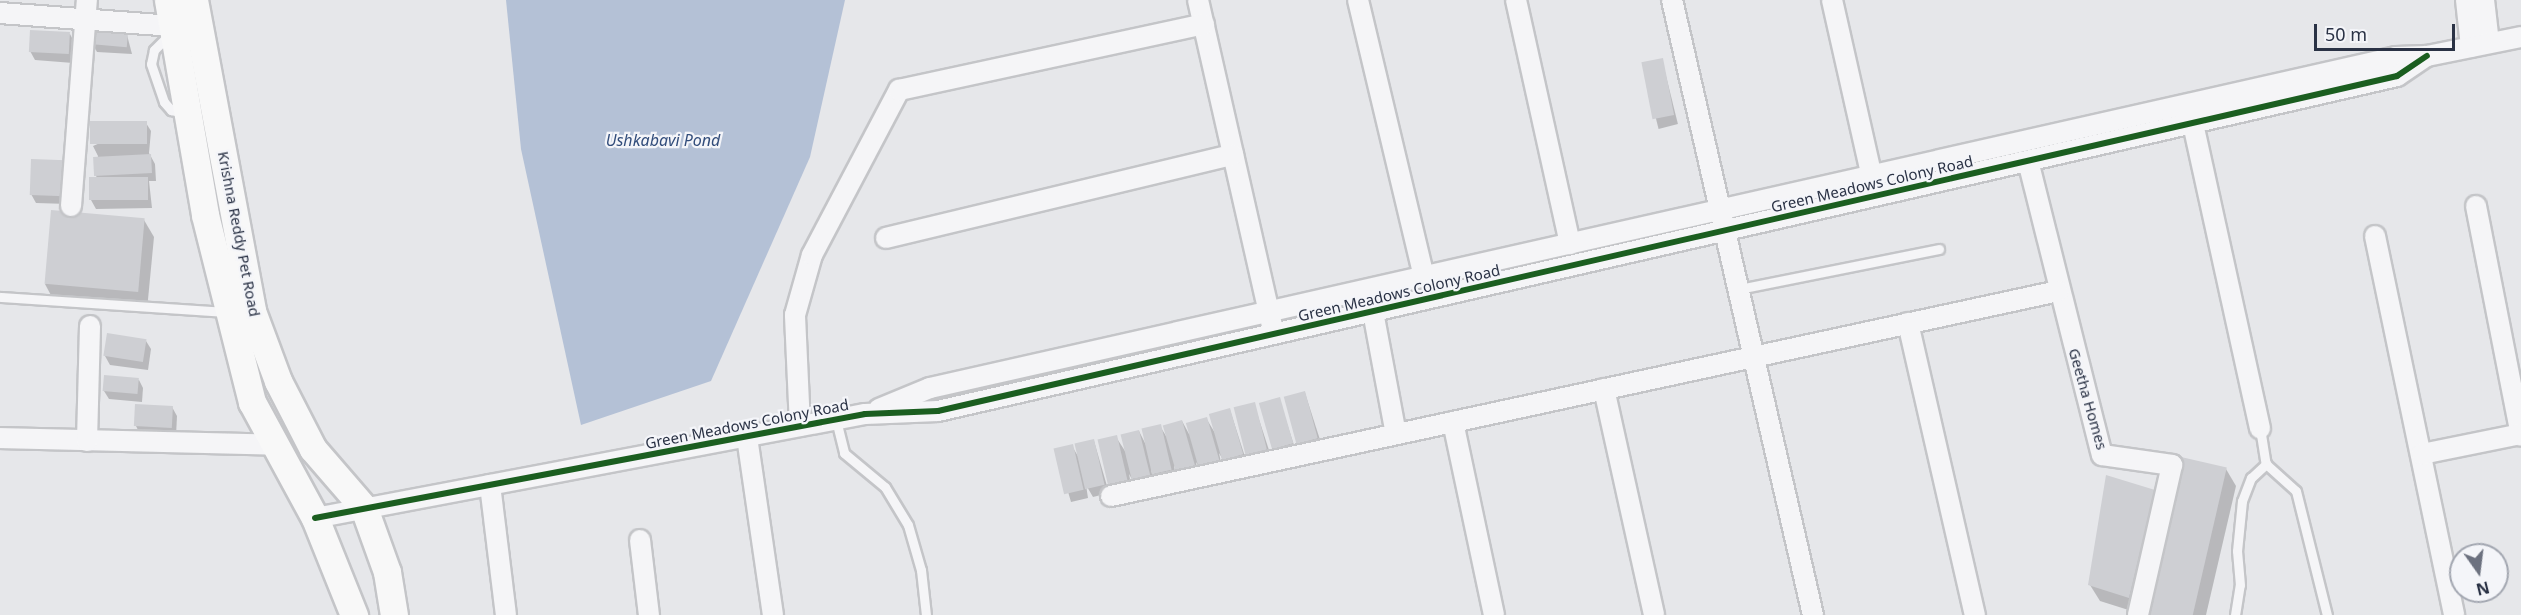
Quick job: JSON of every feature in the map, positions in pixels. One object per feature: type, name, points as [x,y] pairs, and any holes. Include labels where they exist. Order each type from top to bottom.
[{"type":"main road","name":"Krishna Reddy Pet Road","points":[[194,0],[252,311],[278,381],[314,449],[364,508],[387,572],[394,610]]},
{"type":"main road","name":"Krishna Reddy Pet Road","points":[[171,19],[206,215],[252,402],[278,445],[315,518],[354,614]]},
{"type":"main road","points":[[354,614],[394,610]]},
{"type":"street","points":[[1198,0],[1274,334]]},
{"type":"street","points":[[1358,0],[1424,277]]},
{"type":"street","points":[[1516,0],[1570,244]]},
{"type":"street","points":[[1672,0],[1813,615]]},
{"type":"street","points":[[2466,0],[2480,45]]},
{"type":"street","points":[[2480,45],[2484,0]]},
{"type":"street","points":[[1836,1],[1877,196]]},
{"type":"street","points":[[0,13],[86,9],[171,19]]},
{"type":"street","points":[[71,206],[86,9]]},
{"type":"street","points":[[800,426],[795,315],[812,255],[899,90],[1204,24]]},
{"type":"street","name":"Green Meadows Colony Road","points":[[315,518],[865,414],[938,411],[2028,161],[2396,57],[2427,56],[2521,37]]},
{"type":"street","name":"Green Meadows Colony Road","points":[[865,414],[930,388],[1871,176],[2191,114]]},
{"type":"street","points":[[2191,114],[2260,428]]},
{"type":"street","points":[[886,238],[1233,155]]},
{"type":"street","name":"Geetha Homes","points":[[2028,161],[2058,291],[2102,455],[2172,465],[2138,615]]},
{"type":"street","points":[[2422,454],[2521,435],[2476,207]]},
{"type":"street","points":[[2375,236],[2454,615]]},
{"type":"street","points":[[1368,289],[1396,434]]},
{"type":"street","points":[[1111,496],[2058,291]]},
{"type":"street","points":[[1908,323],[1975,615]]},
{"type":"street","points":[[87,441],[90,326]]},
{"type":"street","points":[[1604,389],[1654,615]]},
{"type":"street","points":[[1452,422],[1494,615]]},
{"type":"street","points":[[747,436],[772,615]]},
{"type":"street","points":[[0,438],[278,445]]},
{"type":"street","points":[[490,485],[506,615]]},
{"type":"street","points":[[640,540],[648,615]]},
{"type":"lane","points":[[1738,289],[1939,249]]},
{"type":"lane","points":[[0,297],[231,312]]},
{"type":"lane","points":[[836,420],[844,453],[885,488],[908,525],[921,570],[926,615]]},
{"type":"lane","points":[[2260,428],[2266,464],[2296,491],[2328,615]]},
{"type":"lane","points":[[2235,615],[2240,585],[2237,551],[2242,501],[2251,478],[2266,464]]},
{"type":"water","name":"Ushkabavi Pond","points":[[506,0],[845,0],[810,157],[711,381],[581,425],[521,149]]},
{"type":"building","points":[[30,30],[70,32],[69,54],[29,52]]},
{"type":"building","points":[[91,31],[128,34],[127,47],[90,44]]},
{"type":"building","points":[[1663,58],[1674,115],[1652,119],[1641,62]]},
{"type":"building","points":[[90,121],[147,121],[147,144],[90,144]]},
{"type":"building","points":[[151,154],[152,173],[94,176],[93,157]]},
{"type":"building","points":[[31,159],[66,160],[65,196],[30,195]]},
{"type":"building","points":[[89,177],[148,177],[148,200],[89,200]]},
{"type":"building","points":[[51,210],[145,218],[138,292],[45,284]]},
{"type":"building","points":[[107,333],[147,339],[143,362],[103,356]]},
{"type":"building","points":[[104,375],[139,378],[137,394],[103,391]]},
{"type":"building","points":[[1305,391],[1318,438],[1296,444],[1284,397]]},
{"type":"building","points":[[1280,397],[1293,443],[1272,449],[1259,403]]},
{"type":"building","points":[[1255,402],[1267,450],[1246,455],[1234,407]]},
{"type":"building","points":[[135,404],[173,406],[172,428],[134,426]]},
{"type":"building","points":[[1230,408],[1243,454],[1222,460],[1209,414]]},
{"type":"building","points":[[1207,417],[1220,463],[1199,469],[1186,423]]},
{"type":"building","points":[[1182,420],[1195,466],[1176,472],[1163,426]]},
{"type":"building","points":[[1161,424],[1172,470],[1152,474],[1142,428]]},
{"type":"building","points":[[1139,430],[1150,475],[1132,479],[1121,435]]},
{"type":"building","points":[[1117,435],[1128,481],[1108,485],[1098,439]]},
{"type":"building","points":[[1094,439],[1105,485],[1085,489],[1075,443]]},
{"type":"building","points":[[1073,444],[1084,490],[1064,494],[1054,448]]},
{"type":"building","points":[[2181,457],[2227,468],[2193,615],[2145,615]]},
{"type":"building","points":[[2106,475],[2155,490],[2129,598],[2088,585]]},
{"type":"cycle path","points":[[315,518],[865,414],[938,411],[2397,76],[2427,56]]}]
